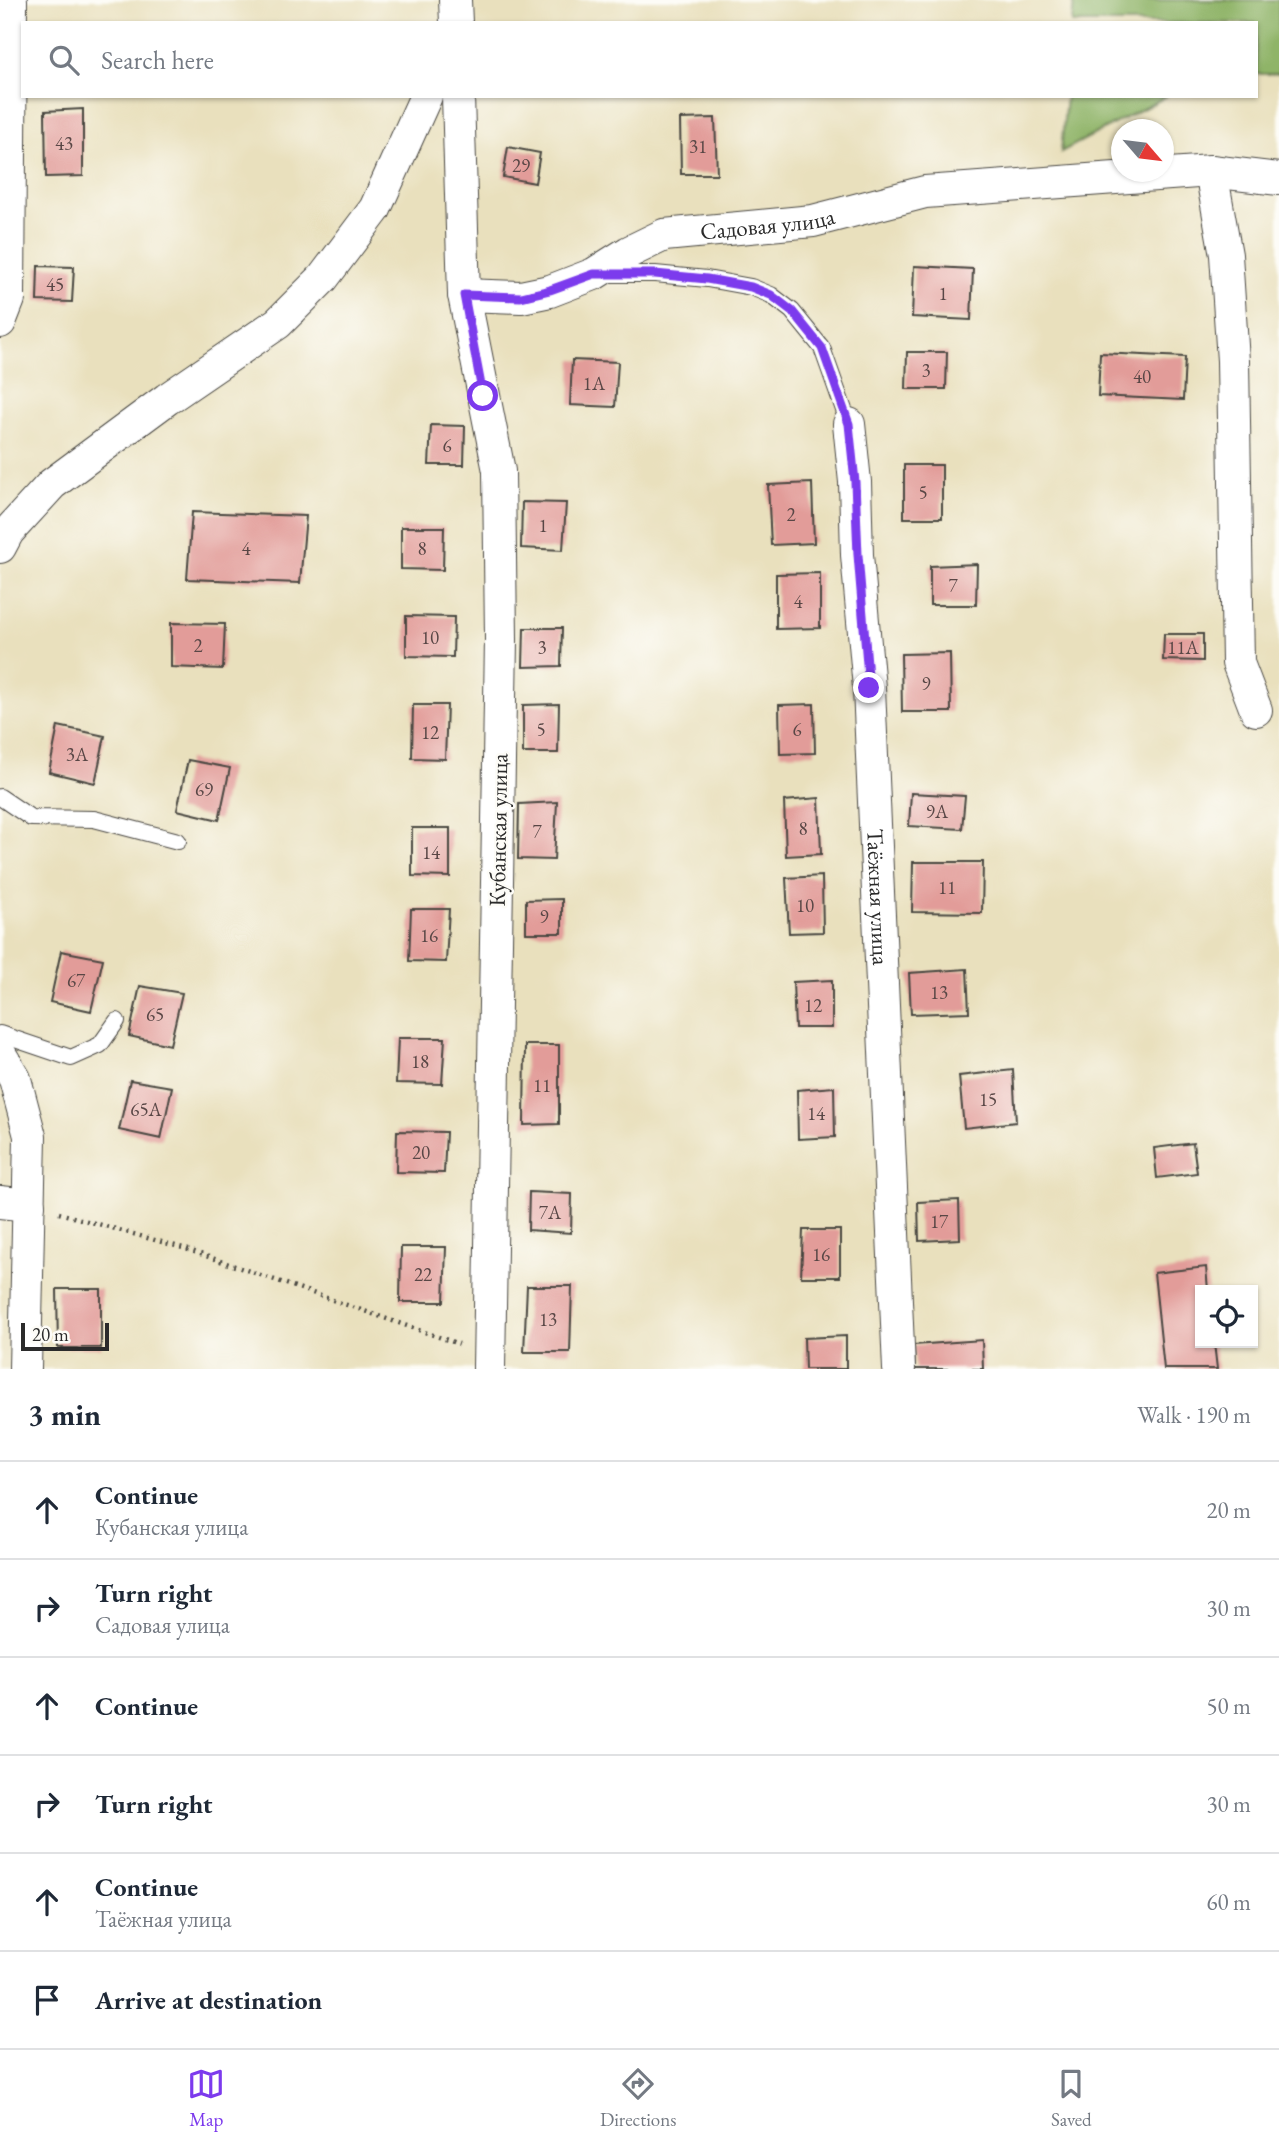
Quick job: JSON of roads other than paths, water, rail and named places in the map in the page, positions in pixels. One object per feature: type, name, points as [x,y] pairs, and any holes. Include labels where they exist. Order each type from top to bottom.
[{"type":"street","points":[[0,322],[9,299],[11,0]]},
{"type":"street","points":[[455,0],[456,21]]},
{"type":"street","points":[[0,547],[8,532],[52,484],[167,399],[278,323],[323,278],[375,209],[425,98]]},
{"type":"street","points":[[458,98],[464,295]]},
{"type":"street","points":[[1211,171],[1226,255],[1233,361],[1238,663],[1256,710]]},
{"type":"street","name":"Садовая улица","points":[[464,295],[521,297],[550,290],[594,274],[629,252],[664,235],[813,221],[925,192],[1211,171],[1279,178]]},
{"type":"street","name":"Кубанская улица","points":[[464,295],[499,471],[501,639],[489,1362]]},
{"type":"street","name":"Таёжная улица","points":[[849,424],[869,688],[899,1369]]},
{"type":"street","points":[[0,1055],[15,1079],[30,1136],[15,1204],[25,1369]]},
{"type":"lane","points":[[594,274],[655,274],[707,279],[751,287],[771,295],[792,311],[822,348],[849,424]]},
{"type":"lane","points":[[0,797],[31,818],[94,818],[178,841]]},
{"type":"lane","points":[[0,1034],[71,1058],[100,1045],[117,1021]]}]
